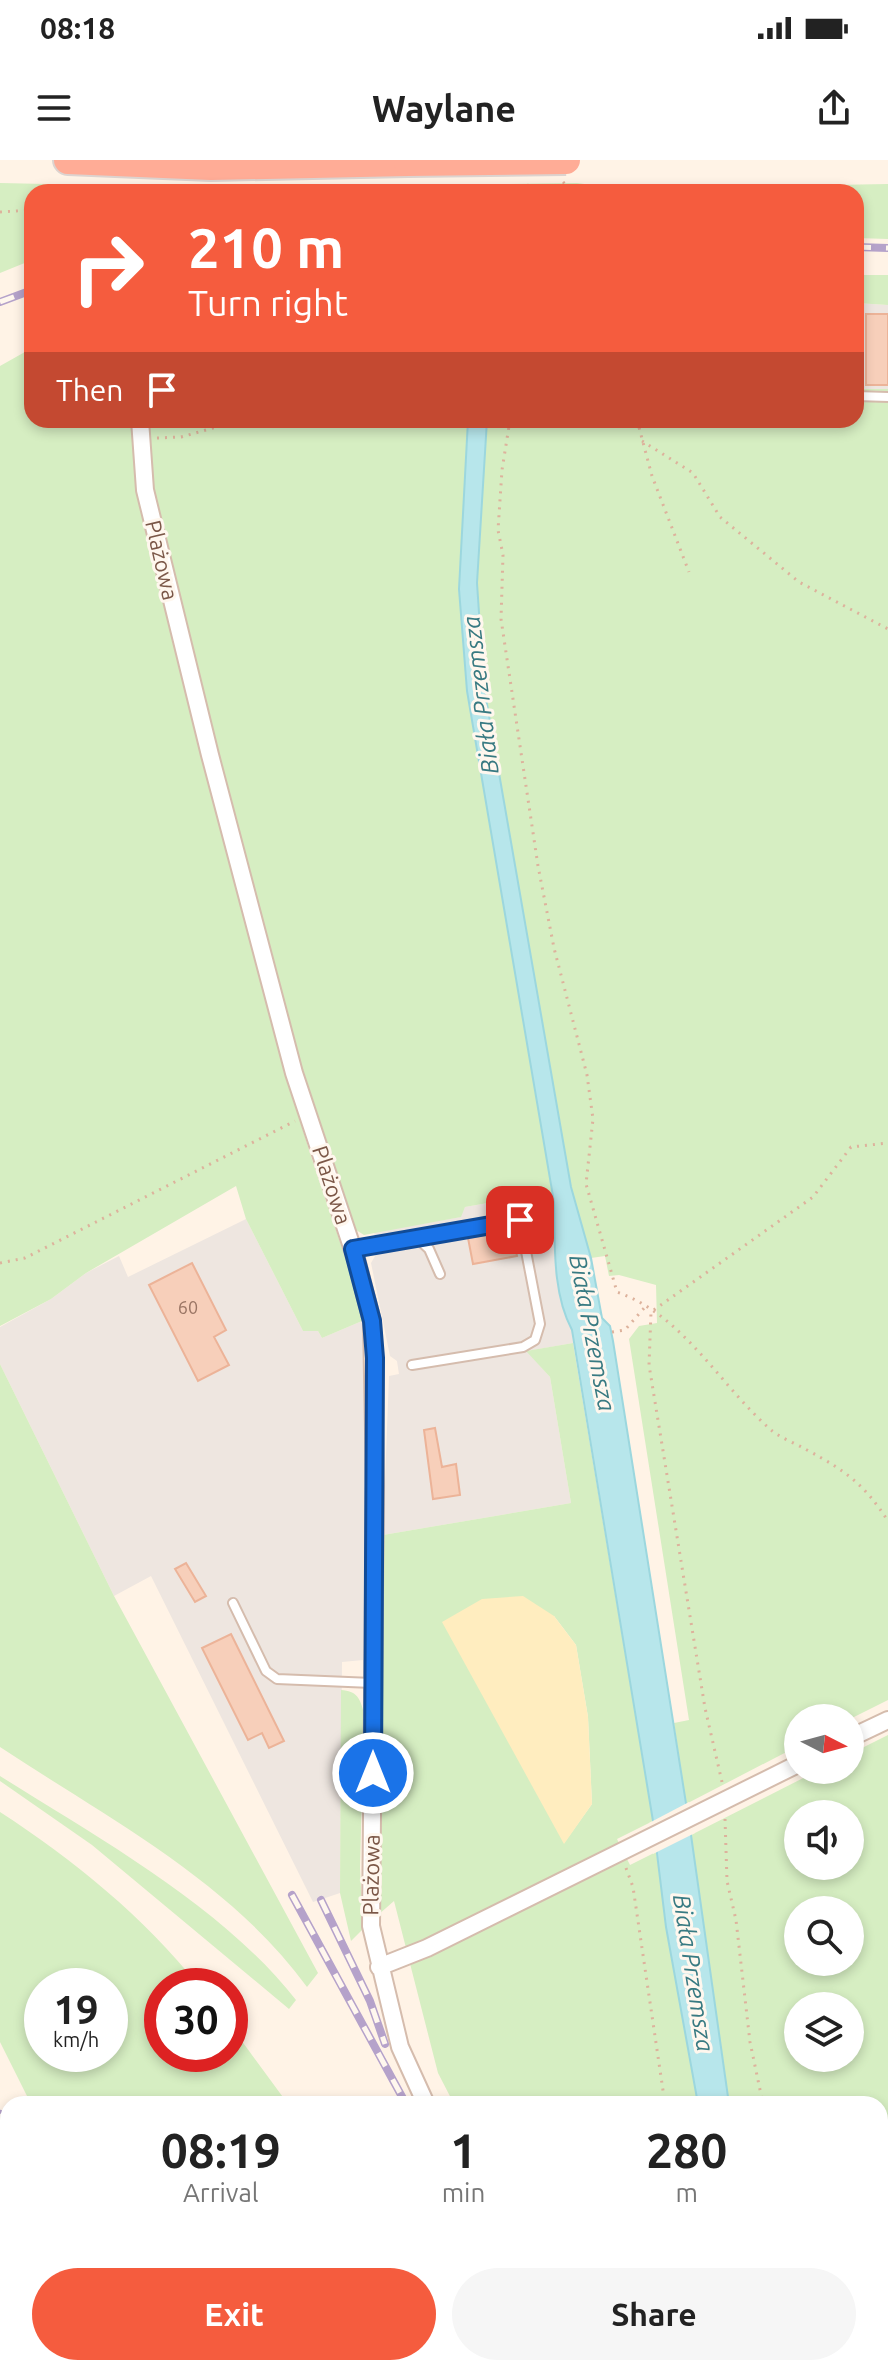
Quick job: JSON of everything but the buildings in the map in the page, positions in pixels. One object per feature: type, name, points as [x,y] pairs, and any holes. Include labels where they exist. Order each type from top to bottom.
[{"type":"highway","points":[[68,160],[211,166],[566,160]]},
{"type":"street","name":"Plażowa","points":[[140,428],[145,490],[167,584],[294,1073],[353,1249],[372,1321],[375,1358],[371,1926],[400,2047],[422,2096]]},
{"type":"street","points":[[864,1731],[888,1720]]},
{"type":"street","points":[[379,1967],[427,1948],[784,1771]]},
{"type":"lane","points":[[864,396],[888,397]]},
{"type":"lane","points":[[353,1249],[520,1220],[540,1324],[535,1340],[523,1347],[412,1365]]},
{"type":"lane","points":[[416,1237],[429,1249],[440,1274]]},
{"type":"lane","points":[[233,1603],[266,1671],[277,1679],[373,1683]]},
{"type":"path","points":[[0,212],[24,210]]},
{"type":"path","points":[[141,439],[181,437],[213,428]]},
{"type":"path","points":[[509,428],[498,530],[503,555],[502,633],[543,894],[587,1075],[593,1119],[586,1184],[617,1292],[637,1299],[688,1340],[771,1431],[832,1463],[867,1489],[888,1521]]},
{"type":"path","points":[[639,428],[652,476],[689,572]]},
{"type":"path","points":[[642,441],[693,473],[720,517],[799,582],[888,629]]},
{"type":"path","points":[[0,1263],[25,1258],[309,1114]]},
{"type":"path","points":[[651,1312],[813,1197],[851,1147],[888,1143]]},
{"type":"path","points":[[612,1332],[625,1330],[645,1307]]},
{"type":"path","points":[[651,1312],[649,1365],[705,1708],[723,1789],[715,1805],[724,1812],[727,1881],[736,1920],[750,2042],[761,2096]]},
{"type":"path","points":[[621,1853],[633,1887],[664,2096]]},
{"type":"shaded area","points":[[864,304],[888,305],[888,389],[864,389]]},
{"type":"shaded area","points":[[526,1196],[534,1241],[555,1238],[555,1261],[566,1319],[572,1330],[573,1343],[527,1351],[550,1377],[571,1503],[383,1535],[389,1376],[399,1374],[397,1361],[390,1356],[371,1263],[378,1251],[374,1232],[460,1217],[465,1207]]},
{"type":"shaded area","points":[[246,1219],[303,1331],[318,1331],[322,1338],[362,1321],[369,1375],[363,1660],[342,1662],[340,1893],[313,1902],[151,1576],[114,1596],[0,1364],[0,1327],[51,1299],[86,1273],[119,1256],[128,1277]]},
{"type":"green space","points":[[0,183],[47,184],[24,184],[24,263],[0,273]]},
{"type":"green space","points":[[864,184],[888,184],[888,239],[864,238]]},
{"type":"green space","points":[[864,275],[888,275],[888,305],[864,304]]},
{"type":"green space","points":[[24,352],[24,428],[468,428],[459,589],[467,691],[554,1202],[555,1238],[534,1242],[526,1196],[465,1207],[461,1217],[364,1235],[353,1228],[311,1101],[297,1108],[362,1321],[322,1338],[318,1331],[303,1331],[246,1219],[236,1186],[86,1273],[51,1299],[0,1326],[0,366]]},
{"type":"green space","points":[[864,389],[888,389],[888,1700],[864,1712],[864,1704],[784,1704],[784,1753],[686,1804],[674,1723],[689,1720],[629,1339],[639,1326],[657,1323],[656,1285],[619,1275],[609,1276],[605,1256],[591,1258],[571,1187],[484,686],[477,583],[487,428],[864,428]]},
{"type":"green space","points":[[573,1343],[653,1821],[617,1839],[630,1865],[656,1852],[697,2096],[450,2096],[438,2073],[394,1901],[378,1915],[383,1535],[571,1503],[550,1377],[526,1351]],"holes":[[[554,1616],[576,1645],[588,1717],[592,1804],[564,1843]]]},
{"type":"green space","points":[[0,1364],[114,1596],[318,1973],[307,1987],[276,1949],[204,1883],[124,1826],[0,1747]]},
{"type":"green space","points":[[341,1690],[357,1696],[364,1713],[360,1868],[363,1929],[351,1941],[340,1893]]},
{"type":"green space","points":[[888,1735],[888,2096],[728,2096],[691,1835],[791,1784],[864,1784],[864,1747]]},
{"type":"green space","points":[[0,1776],[158,1876],[196,1904],[233,1934],[296,2000],[289,2009],[248,1975],[248,1968],[240,1968],[92,1845],[0,1781]]},
{"type":"green space","points":[[0,1812],[107,1891],[184,1968],[144,1968],[144,2072],[248,2072],[248,2050],[282,2096],[27,2096],[0,2042]]},
{"type":"sand","points":[[523,1596],[554,1616],[576,1645],[588,1717],[592,1804],[564,1844],[442,1622],[482,1599]]},
{"type":"water","name":"Biała Przemsza","points":[[468,428],[487,428],[477,583],[484,687],[571,1187],[591,1258],[602,1318],[610,1326],[613,1341],[691,1835],[728,2096],[697,2096],[666,1927],[653,1821],[572,1330],[558,1284],[554,1202],[467,691],[459,589]]},
{"type":"pier","points":[[689,1802],[695,1833],[653,1854],[649,1823]]},
{"type":"railway","points":[[864,247],[888,248]]},
{"type":"railway","points":[[0,302],[24,293]]},
{"type":"railway","points":[[292,1895],[402,2096]]},
{"type":"railway","points":[[321,1900],[370,2001],[385,2044]]},
{"type":"route","points":[[373,1773],[375,1358],[372,1321],[353,1249],[520,1220]]}]
